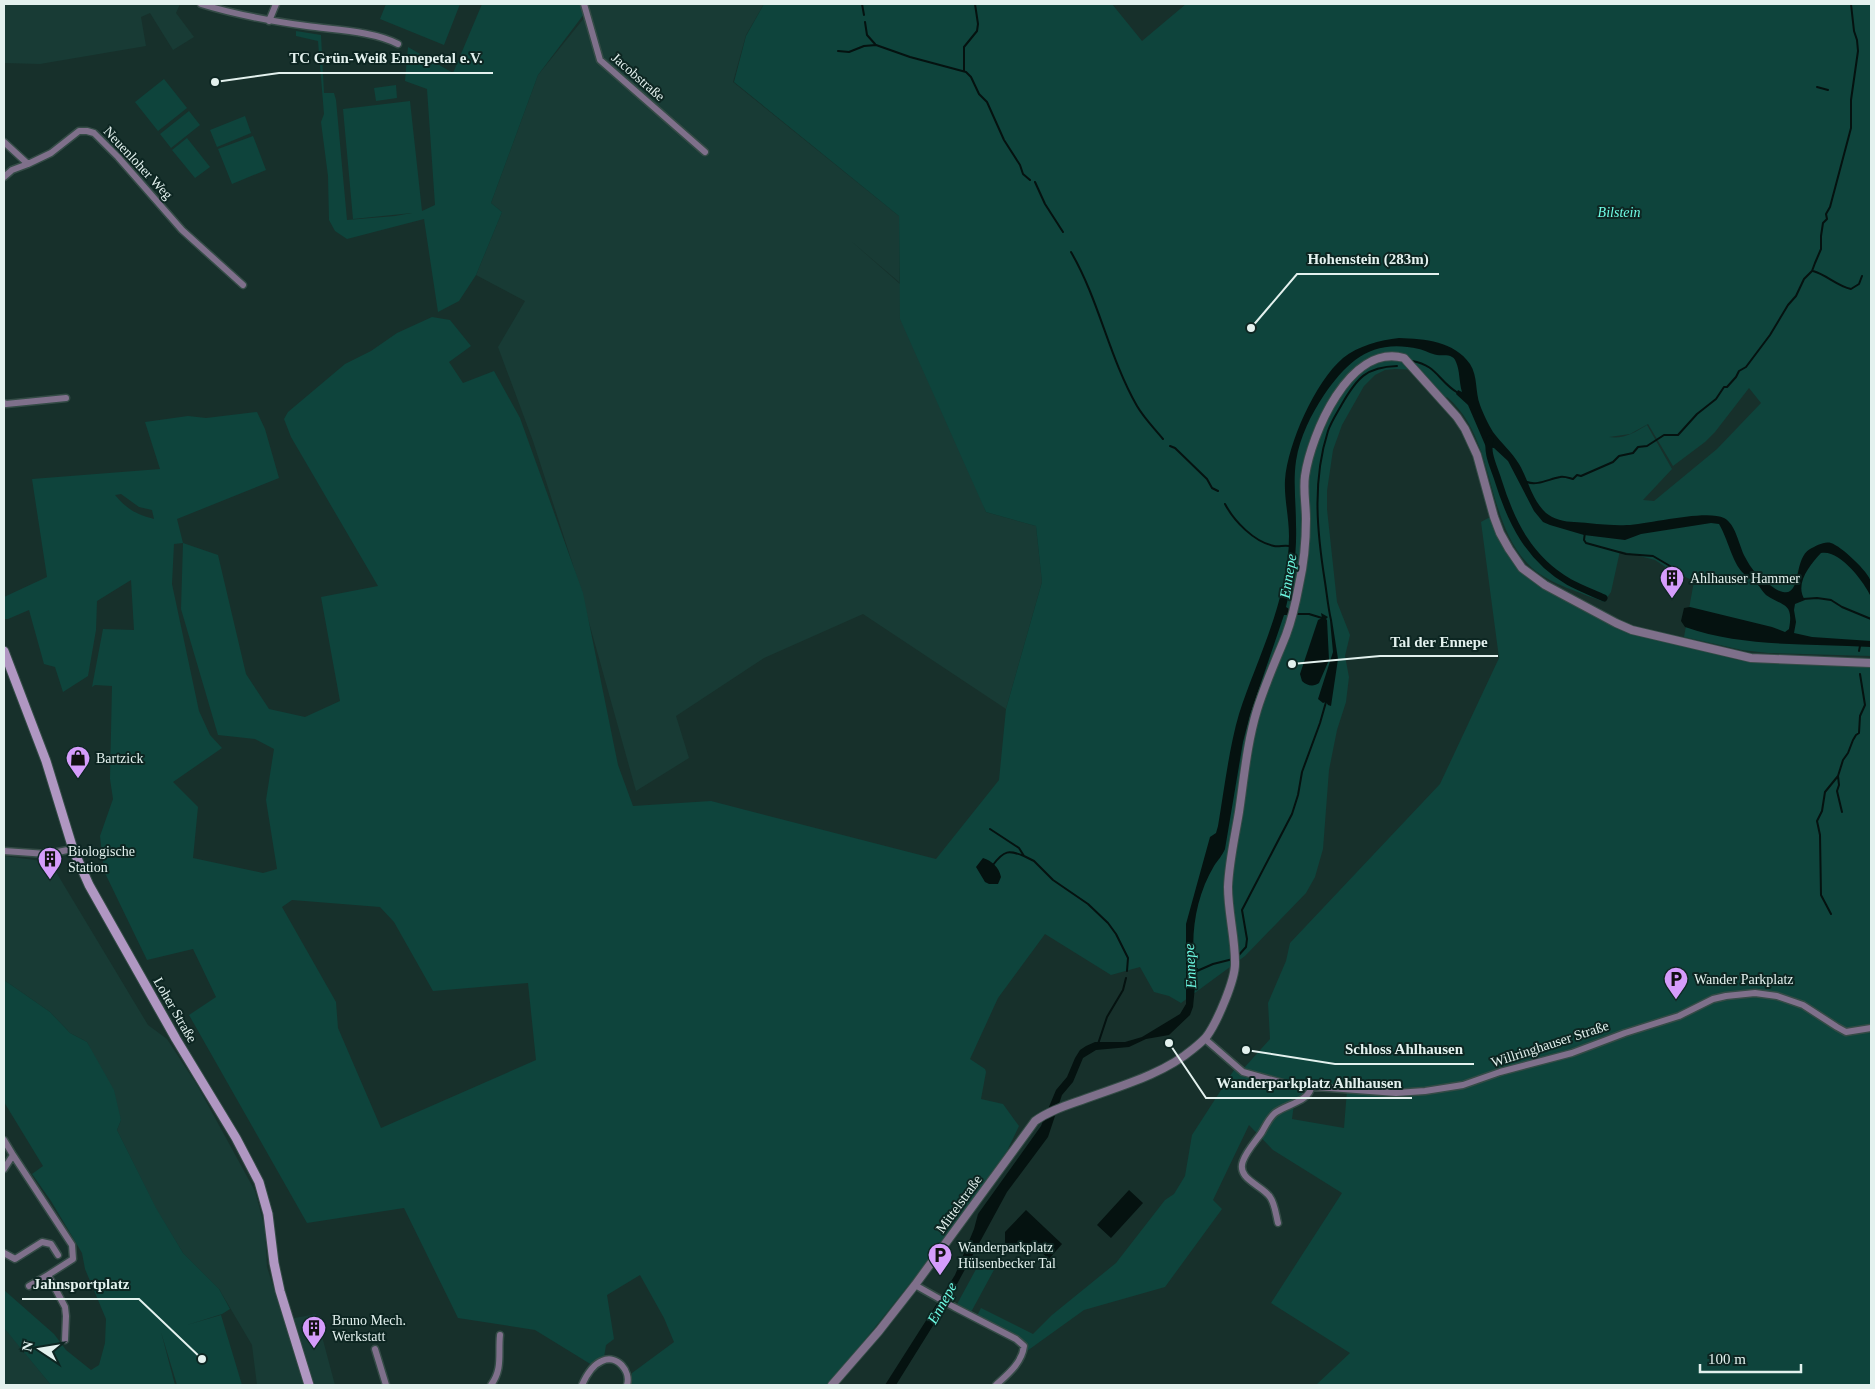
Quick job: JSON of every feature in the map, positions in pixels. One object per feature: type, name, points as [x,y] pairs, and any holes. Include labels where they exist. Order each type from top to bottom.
[{"type":"main road","name":"Loher Straße","points":[[4,651],[46,761],[73,848],[96,899],[176,1040],[236,1138],[259,1182],[268,1214],[280,1291],[309,1385]]},
{"type":"street","points":[[201,4],[226,12],[269,21],[388,38],[398,44]]},
{"type":"street","points":[[269,21],[276,4]]},
{"type":"street","name":"Jacobstraße","points":[[584,4],[600,60],[704,152]]},
{"type":"street","name":"Neuenloher Weg","points":[[4,177],[12,170],[51,153],[79,132],[87,131],[94,133],[130,170],[182,230],[243,285]]},
{"type":"street","points":[[4,142],[28,164]]},
{"type":"street","points":[[1205,1039],[1217,1018],[1234,978],[1236,964],[1230,925],[1228,885],[1250,737],[1257,710],[1292,613],[1304,555],[1306,519],[1305,478],[1322,420],[1346,382],[1362,367],[1382,358],[1395,356],[1404,358],[1457,417],[1466,429],[1477,455],[1500,532],[1522,568],[1535,579],[1616,623],[1648,634],[1751,658],[1871,664]]},
{"type":"street","points":[[4,403],[66,398]]},
{"type":"street","points":[[4,851],[47,854],[73,848]]},
{"type":"street","name":"Willringhauser Straße","points":[[1205,1039],[1243,1072],[1290,1085],[1396,1092],[1426,1091],[1463,1085],[1500,1072],[1572,1052],[1679,1016],[1714,999],[1726,996],[1755,993],[1777,996],[1803,1005],[1846,1032],[1871,1028]]},
{"type":"street","name":"Mittelstraße","points":[[832,1385],[879,1331],[915,1285],[1034,1121],[1064,1106],[1168,1066],[1186,1055],[1205,1039]]},
{"type":"street","points":[[1278,1223],[1272,1200],[1244,1176],[1241,1169],[1243,1161],[1268,1121],[1283,1108],[1307,1095],[1311,1091],[1311,1087]]},
{"type":"street","points":[[4,1140],[72,1245],[73,1259],[29,1286]]},
{"type":"street","points":[[4,1169],[13,1155]]},
{"type":"street","points":[[4,1253],[14,1259],[42,1242],[50,1244],[58,1255]]},
{"type":"street","points":[[48,1275],[65,1307],[65,1340]]},
{"type":"street","points":[[915,1285],[1016,1339],[1024,1346],[1023,1356],[996,1385]]},
{"type":"street","points":[[491,1385],[496,1378],[500,1366],[498,1348],[500,1335]]},
{"type":"street","points":[[375,1349],[386,1385]]},
{"type":"street","points":[[582,1385],[591,1369],[602,1361],[610,1360],[621,1364],[625,1368],[629,1380],[627,1385]]},
{"type":"shaded area","points":[[4,4],[180,4],[176,13],[194,37],[173,50],[150,13],[141,17],[146,46],[40,64],[4,63]]},
{"type":"shaded area","points":[[586,4],[764,4],[746,35],[733,82],[899,216],[899,282],[851,241],[900,284],[986,512],[1036,526],[1042,582],[1006,709],[863,614],[764,658],[676,716],[689,758],[636,791],[573,565],[533,441],[498,347],[525,301],[476,275],[502,212],[491,203],[538,75],[589,12]]},
{"type":"shaded area","points":[[4,856],[50,862],[148,1025],[167,1039],[197,1085],[255,1191],[265,1229],[267,1267],[284,1320],[316,1314],[335,1385],[257,1385],[252,1345],[219,1289],[183,1253],[156,1209],[117,1130],[121,1120],[87,1042],[70,1033],[50,1012],[4,980]]},
{"type":"shaded area","points":[[4,1328],[17,1343],[51,1385],[4,1385]]},
{"type":"green space","points":[[386,4],[460,4],[444,45],[380,19]]},
{"type":"green space","points":[[482,4],[581,4],[584,14],[538,75],[491,203],[502,212],[476,275],[459,301],[438,312],[424,219],[347,239],[335,231],[329,220],[328,176],[321,122],[324,114],[318,41],[296,36],[296,31],[321,35],[324,93],[334,93],[336,100],[347,220],[395,216],[412,213],[353,219],[343,109],[410,101],[422,211],[435,205],[427,89],[405,81],[408,47],[453,73]]},
{"type":"green space","name":"Bilstein","points":[[764,4],[1112,4],[1142,41],[1186,4],[1871,4],[1871,656],[1768,653],[1742,650],[1684,637],[1694,581],[1670,570],[1655,560],[1620,551],[1611,592],[1604,602],[1566,588],[1539,574],[1516,549],[1505,528],[1475,436],[1463,415],[1447,397],[1444,399],[1420,370],[1385,370],[1375,375],[1364,386],[1342,425],[1333,450],[1327,491],[1327,509],[1337,602],[1350,635],[1345,656],[1349,677],[1346,702],[1337,730],[1329,770],[1323,849],[1315,877],[1306,893],[1245,956],[1181,1003],[1169,996],[1154,992],[1140,967],[1111,975],[1045,934],[998,998],[970,1059],[985,1069],[986,1072],[981,1099],[1003,1104],[1019,1126],[1007,1151],[944,1241],[836,1376],[827,1385],[630,1385],[632,1373],[674,1342],[664,1318],[640,1275],[607,1295],[614,1339],[606,1345],[604,1357],[592,1365],[535,1330],[458,1318],[404,1208],[307,1223],[189,1015],[216,997],[193,949],[147,960],[104,871],[100,836],[113,799],[110,779],[112,686],[95,685],[92,687],[103,629],[134,630],[131,580],[97,601],[96,630],[88,676],[63,692],[55,667],[44,664],[29,610],[4,619],[4,597],[47,577],[32,479],[160,469],[145,422],[188,416],[206,418],[257,412],[265,429],[279,478],[177,519],[183,543],[218,555],[246,674],[269,709],[305,717],[340,701],[321,597],[378,586],[291,437],[284,419],[288,412],[345,364],[371,351],[397,333],[432,317],[450,320],[471,346],[449,362],[463,383],[494,371],[520,418],[583,593],[618,765],[633,806],[711,801],[936,859],[999,780],[1006,709],[1042,582],[1036,526],[986,512],[900,319],[899,216],[734,82],[746,36]],"holes":[[[1749,388],[1761,403],[1717,449],[1654,501],[1643,500],[1672,469],[1647,425],[1630,434],[1648,424],[1673,466],[1715,432]],[[121,494],[139,507],[152,510],[154,519],[142,515],[123,504],[115,495]],[[183,543],[181,609],[218,735],[255,739],[274,749],[266,800],[277,869],[263,873],[193,858],[198,807],[173,782],[222,748],[210,735],[199,711],[172,584],[174,544]],[[292,900],[380,907],[394,922],[433,991],[528,983],[536,1060],[381,1128],[338,1028],[336,1002],[282,907]]]},
{"type":"green space","points":[[164,79],[187,108],[158,131],[135,102]]},
{"type":"green space","points":[[396,85],[397,98],[376,101],[374,88]]},
{"type":"green space","points":[[189,111],[200,125],[171,148],[160,134]]},
{"type":"green space","points":[[245,116],[251,133],[217,147],[210,130]]},
{"type":"green space","points":[[253,136],[266,170],[232,184],[218,149]]},
{"type":"green space","points":[[187,138],[210,167],[195,178],[172,150]]},
{"type":"green space","points":[[1490,517],[1502,544],[1513,562],[1526,577],[1630,631],[1738,660],[1766,663],[1871,665],[1871,1385],[1316,1385],[1350,1353],[1271,1303],[1342,1193],[1273,1150],[1249,1125],[1213,1200],[1222,1209],[1165,1287],[1084,1310],[1027,1351],[1025,1341],[977,1316],[981,1308],[1033,1334],[1052,1315],[1116,1263],[1165,1200],[1174,1194],[1185,1176],[1192,1135],[1234,1070],[1244,1068],[1270,1039],[1268,1003],[1286,961],[1290,943],[1440,784],[1499,658],[1481,522]],"holes":[[[1314,1089],[1347,1090],[1344,1128],[1292,1119],[1294,1104]]]},
{"type":"green space","points":[[4,980],[50,1012],[70,1033],[87,1042],[114,1090],[121,1120],[117,1130],[156,1208],[183,1253],[219,1289],[230,1309],[222,1314],[187,1325],[221,1315],[242,1385],[177,1385],[161,1332],[175,1385],[51,1385],[4,1328],[4,1290],[54,1334],[66,1350],[91,1370],[99,1365],[105,1343],[106,1319],[85,1269],[82,1253],[51,1201],[32,1174],[43,1166],[4,1102]]},
{"type":"green space","points":[[981,1260],[995,1268],[970,1314],[956,1306]]},
{"type":"water","name":"Ennepe","points":[[1399,338],[1419,339],[1447,346],[1456,350],[1470,364],[1473,369],[1480,405],[1489,426],[1516,460],[1537,502],[1549,515],[1567,521],[1614,525],[1705,515],[1724,518],[1732,525],[1745,557],[1753,569],[1766,582],[1783,592],[1789,592],[1793,588],[1801,560],[1810,549],[1826,543],[1836,545],[1848,554],[1865,572],[1871,582],[1871,597],[1857,575],[1843,561],[1828,553],[1821,553],[1812,563],[1802,581],[1801,588],[1805,600],[1795,604],[1796,622],[1794,633],[1812,637],[1871,641],[1871,647],[1754,642],[1708,634],[1685,627],[1681,621],[1684,608],[1690,607],[1772,627],[1785,632],[1789,629],[1790,614],[1786,606],[1766,595],[1739,568],[1719,524],[1711,523],[1641,534],[1625,540],[1584,535],[1543,522],[1534,511],[1508,461],[1494,448],[1486,447],[1468,405],[1456,394],[1458,390],[1462,392],[1457,365],[1453,357],[1403,346],[1375,349],[1352,362],[1333,383],[1319,403],[1310,418],[1300,443],[1295,477],[1296,546],[1293,577],[1286,607],[1289,609],[1288,615],[1284,615],[1250,715],[1243,742],[1225,849],[1208,878],[1199,902],[1193,942],[1195,968],[1198,968],[1193,1007],[1190,1015],[1169,1035],[1146,1039],[1129,1047],[1096,1050],[1083,1058],[1073,1082],[1062,1095],[1048,1137],[1007,1192],[944,1308],[896,1385],[885,1385],[955,1275],[974,1229],[978,1214],[1041,1126],[1056,1090],[1067,1077],[1080,1050],[1095,1042],[1125,1042],[1142,1037],[1180,1014],[1186,1004],[1186,924],[1210,837],[1216,833],[1218,826],[1235,727],[1274,618],[1286,573],[1289,536],[1285,480],[1291,449],[1313,397],[1343,358],[1362,347],[1384,340]]},
{"type":"water","points":[[1321,613],[1328,617],[1326,619],[1329,660],[1319,683],[1310,685],[1302,681],[1300,674],[1318,620],[1322,618]]},
{"type":"water","points":[[1330,620],[1332,620],[1338,659],[1331,706],[1318,699],[1333,652]]},
{"type":"water","points":[[983,858],[999,870],[1001,877],[998,884],[985,882],[976,867]]},
{"type":"water","points":[[1129,1190],[1143,1203],[1111,1238],[1097,1225]]},
{"type":"water","points":[[1026,1210],[1062,1244],[1049,1259],[1032,1244],[1005,1243],[1005,1232]]},
{"type":"waterway","points":[[862,4],[864,15]]},
{"type":"waterway","points":[[964,71],[964,47],[977,31],[978,24],[975,4]]},
{"type":"waterway","points":[[1527,482],[1539,483],[1562,477],[1573,479],[1577,475],[1581,476],[1613,462],[1619,456],[1633,453],[1638,447],[1647,446],[1664,435],[1678,435],[1697,414],[1716,399],[1739,371],[1746,367],[1770,335],[1788,305],[1796,296],[1804,279],[1812,271],[1821,249],[1823,223],[1827,219],[1826,214],[1830,207],[1851,128],[1851,100],[1858,51],[1851,4]]},
{"type":"waterway","points":[[865,22],[867,35],[875,44]]},
{"type":"waterway","points":[[838,51],[849,52],[864,46],[876,45],[910,57],[966,72],[971,77],[979,94],[987,102],[1004,140],[1020,165],[1023,174],[1030,180]]},
{"type":"waterway","points":[[1817,87],[1828,90]]},
{"type":"waterway","points":[[1035,182],[1045,204],[1063,232]]},
{"type":"waterway","points":[[1071,252],[1089,289],[1127,387],[1146,419],[1163,439]]},
{"type":"waterway","points":[[1813,271],[1851,289],[1859,284],[1862,276]]},
{"type":"waterway","points":[[1412,361],[1427,366],[1458,393]]},
{"type":"waterway","points":[[1331,620],[1322,563],[1317,507],[1323,450],[1332,421],[1347,395],[1358,381],[1377,369],[1397,366]]},
{"type":"waterway","points":[[1490,439],[1490,455],[1503,495],[1516,525],[1532,551],[1555,573],[1569,582],[1604,598]]},
{"type":"waterway","points":[[1170,446],[1175,448],[1207,479],[1212,488],[1218,491]]},
{"type":"waterway","name":"Ennepe","points":[[1225,504],[1239,524],[1259,540],[1274,546],[1289,546]]},
{"type":"waterway","points":[[1585,532],[1584,540],[1586,543],[1626,554],[1653,556],[1670,566]]},
{"type":"waterway","points":[[1803,599],[1831,600],[1842,607],[1871,619]]},
{"type":"waterway","points":[[1295,614],[1309,614],[1322,618]]},
{"type":"waterway","points":[[1859,651],[1860,646]]},
{"type":"waterway","points":[[1831,914],[1821,895],[1820,835],[1817,821],[1822,811],[1825,792],[1838,776],[1843,760],[1853,740],[1859,733],[1860,716],[1865,705],[1860,674]]},
{"type":"waterway","points":[[1237,957],[1246,947],[1247,939],[1242,910],[1292,814],[1302,772],[1326,702]]},
{"type":"waterway","points":[[1838,776],[1839,785],[1837,791],[1842,812]]},
{"type":"waterway","points":[[990,829],[1019,848],[1024,856],[1034,861],[1053,880],[1088,904],[1108,923],[1128,958],[1127,971]]},
{"type":"waterway","points":[[993,865],[1000,856],[1010,852],[1024,856]]},
{"type":"waterway","name":"Ennepe","points":[[1197,971],[1213,964],[1233,959]]},
{"type":"waterway","points":[[1098,1044],[1107,1017],[1123,990],[1126,978]]},
{"type":"place","name":"TC Grün-Weiß Ennepetal e.V.","points":[[215,82]]},
{"type":"place","name":"Hohenstein (283m)","points":[[1251,328]]},
{"type":"place","name":"Ahlhauser Hammer","points":[[1672,599]]},
{"type":"place","name":"Tal der Ennepe","points":[[1292,664]]},
{"type":"place","name":"Bartzick","points":[[78,779]]},
{"type":"place","name":"Biologische Station","points":[[50,880]]},
{"type":"place","name":"Wander Parkplatz","points":[[1676,1000]]},
{"type":"place","name":"Wanderparkplatz Ahlhausen","points":[[1169,1043]]},
{"type":"place","name":"Schloss Ahlhausen","points":[[1246,1050]]},
{"type":"place","name":"Wanderparkplatz Hülsenbecker Tal","points":[[940,1276]]},
{"type":"place","name":"Bruno Mech. Werkstatt","points":[[314,1349]]},
{"type":"place","name":"Jahnsportplatz","points":[[202,1359]]}]
